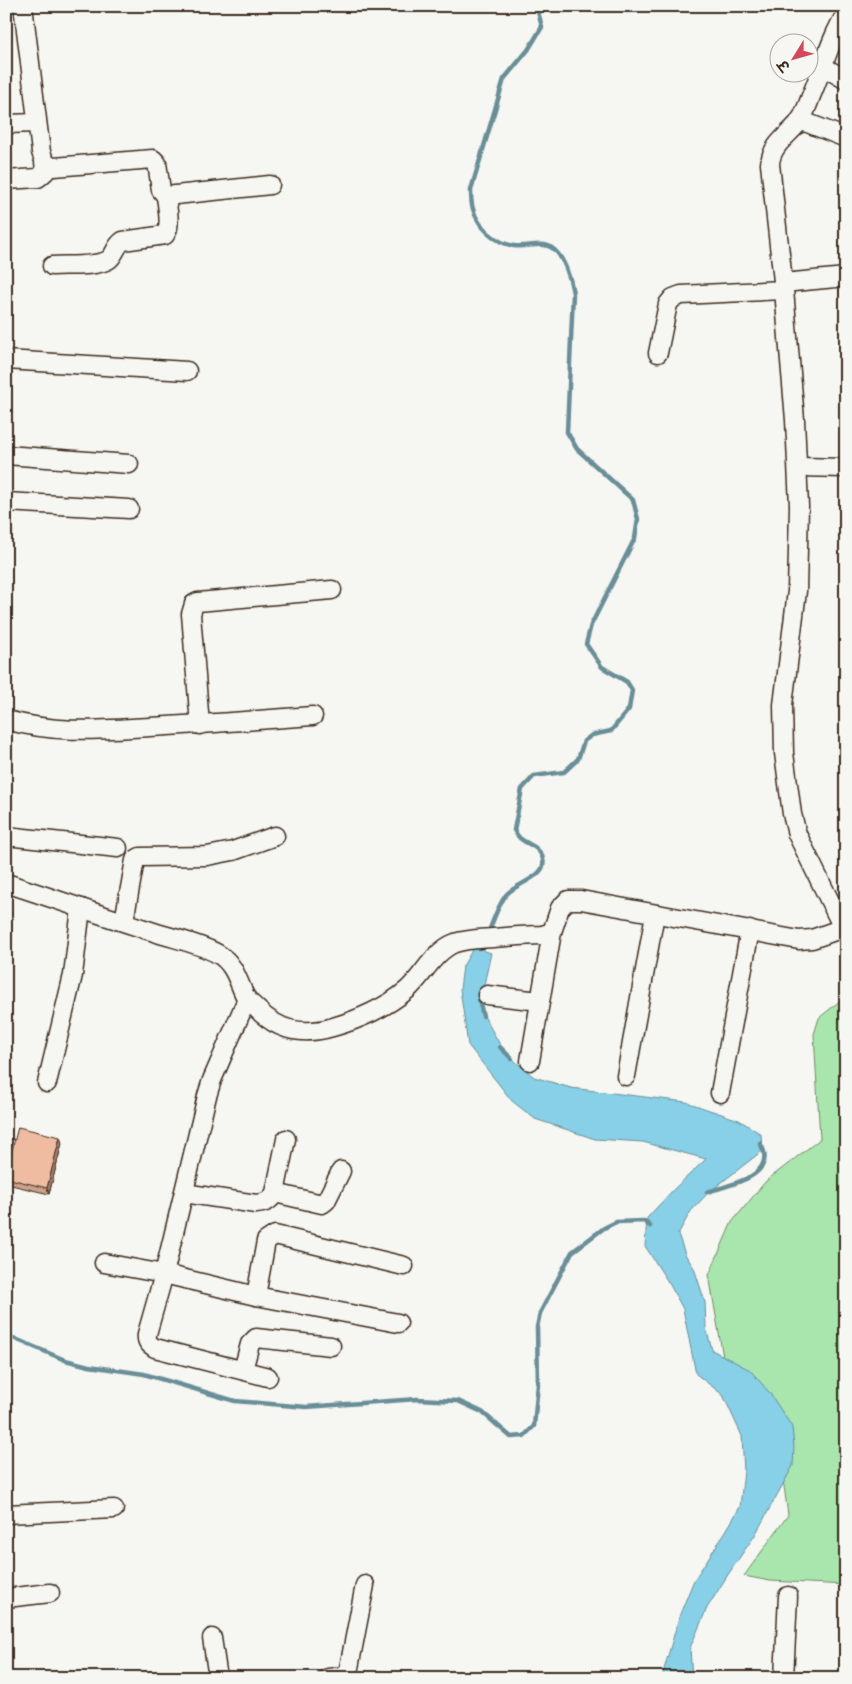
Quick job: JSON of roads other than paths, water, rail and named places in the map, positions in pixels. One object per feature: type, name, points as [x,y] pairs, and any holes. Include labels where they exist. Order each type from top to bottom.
[{"type":"street","points":[[6,180],[38,178],[45,172],[23,6]]},
{"type":"street","points":[[530,1061],[552,932],[560,908],[568,900],[581,900],[799,940],[812,939],[844,927],[797,834],[792,814],[784,753],[784,697],[797,592],[799,506],[795,420],[784,287],[771,183],[770,157],[800,120],[824,67],[838,28],[846,14]]},
{"type":"street","points":[[824,67],[846,80]]},
{"type":"street","points":[[800,120],[846,138]]},
{"type":"street","points":[[6,124],[37,123]]},
{"type":"street","points":[[44,161],[49,166],[54,167],[153,159],[157,162],[161,190],[166,196],[168,232],[165,235],[122,241],[118,244],[111,258],[100,263],[52,266]]},
{"type":"street","points":[[166,196],[270,185]]},
{"type":"street","points":[[658,353],[668,304],[673,298],[784,287],[846,277]]},
{"type":"street","points":[[6,360],[187,371]]},
{"type":"street","points":[[6,455],[130,464]]},
{"type":"street","points":[[798,467],[846,468]]},
{"type":"street","points":[[6,502],[129,509]]},
{"type":"street","points":[[200,725],[191,614],[194,604],[198,602],[332,590]]},
{"type":"street","points":[[6,720],[29,726],[78,731],[200,725],[313,716]]},
{"type":"street","points":[[6,836],[118,848]]},
{"type":"street","points":[[124,921],[135,860],[140,857],[207,856],[220,854],[275,836]]},
{"type":"street","points":[[6,882],[219,954],[230,964],[247,999],[266,1019],[281,1028],[298,1031],[332,1028],[394,1000],[408,990],[441,952],[454,943],[468,940],[542,935],[552,932]]},
{"type":"street","points":[[47,1083],[73,975],[81,908]]},
{"type":"street","points":[[626,1076],[655,914]]},
{"type":"street","points":[[720,1093],[750,930]]},
{"type":"street","points":[[487,995],[540,1001]]},
{"type":"street","points":[[247,999],[212,1080],[146,1339],[155,1348],[268,1376]]},
{"type":"street","points":[[184,1193],[264,1204],[275,1193],[286,1138]]},
{"type":"street","points":[[275,1193],[322,1204],[326,1201],[341,1171]]},
{"type":"street","points":[[256,1296],[266,1241],[275,1235],[404,1266]]},
{"type":"street","points":[[104,1263],[164,1274],[256,1296],[398,1323]]},
{"type":"street","points":[[243,1370],[250,1344],[256,1338],[330,1346]]},
{"type":"street","points":[[6,1514],[114,1509]]},
{"type":"street","points":[[328,1678],[347,1677],[365,1585]]},
{"type":"street","points":[[6,1598],[50,1593]]},
{"type":"street","points":[[784,1678],[788,1596]]},
{"type":"street","points":[[212,1638],[218,1678]]},
{"type":"water","points":[[474,947],[491,953],[479,1007],[504,1052],[534,1077],[571,1088],[686,1102],[739,1120],[761,1134],[762,1151],[708,1193],[691,1211],[678,1234],[685,1254],[694,1268],[705,1302],[706,1328],[712,1350],[750,1370],[769,1392],[792,1427],[793,1466],[755,1535],[707,1608],[690,1648],[692,1678],[665,1678],[663,1673],[680,1614],[694,1580],[740,1507],[744,1471],[742,1436],[723,1395],[696,1374],[683,1309],[645,1246],[647,1218],[706,1159],[643,1142],[595,1139],[535,1119],[512,1101],[468,1045],[460,989],[463,966]]},
{"type":"waterway","points":[[488,934],[506,895],[537,874],[543,863],[542,856],[538,850],[520,838],[514,830],[522,789],[534,776],[564,772],[578,759],[584,741],[592,735],[611,731],[629,709],[632,690],[627,682],[602,667],[586,644],[591,625],[635,538],[638,519],[633,500],[577,449],[567,432],[573,293],[569,275],[560,257],[548,246],[514,246],[494,238],[483,228],[475,216],[471,202],[471,190],[504,79],[528,50],[542,27],[537,8],[533,6]]},
{"type":"waterway","points":[[479,999],[483,1016]]},
{"type":"waterway","points":[[500,1047],[512,1059]]},
{"type":"waterway","points":[[707,1192],[739,1182],[758,1171],[763,1164],[764,1154],[760,1143]]},
{"type":"waterway","points":[[6,1335],[65,1360],[89,1366],[144,1374],[235,1401],[306,1407],[417,1399],[458,1401],[482,1412],[511,1437],[524,1436],[534,1426],[538,1384],[537,1327],[540,1313],[572,1252],[604,1228],[616,1222],[644,1221],[650,1226]]}]
